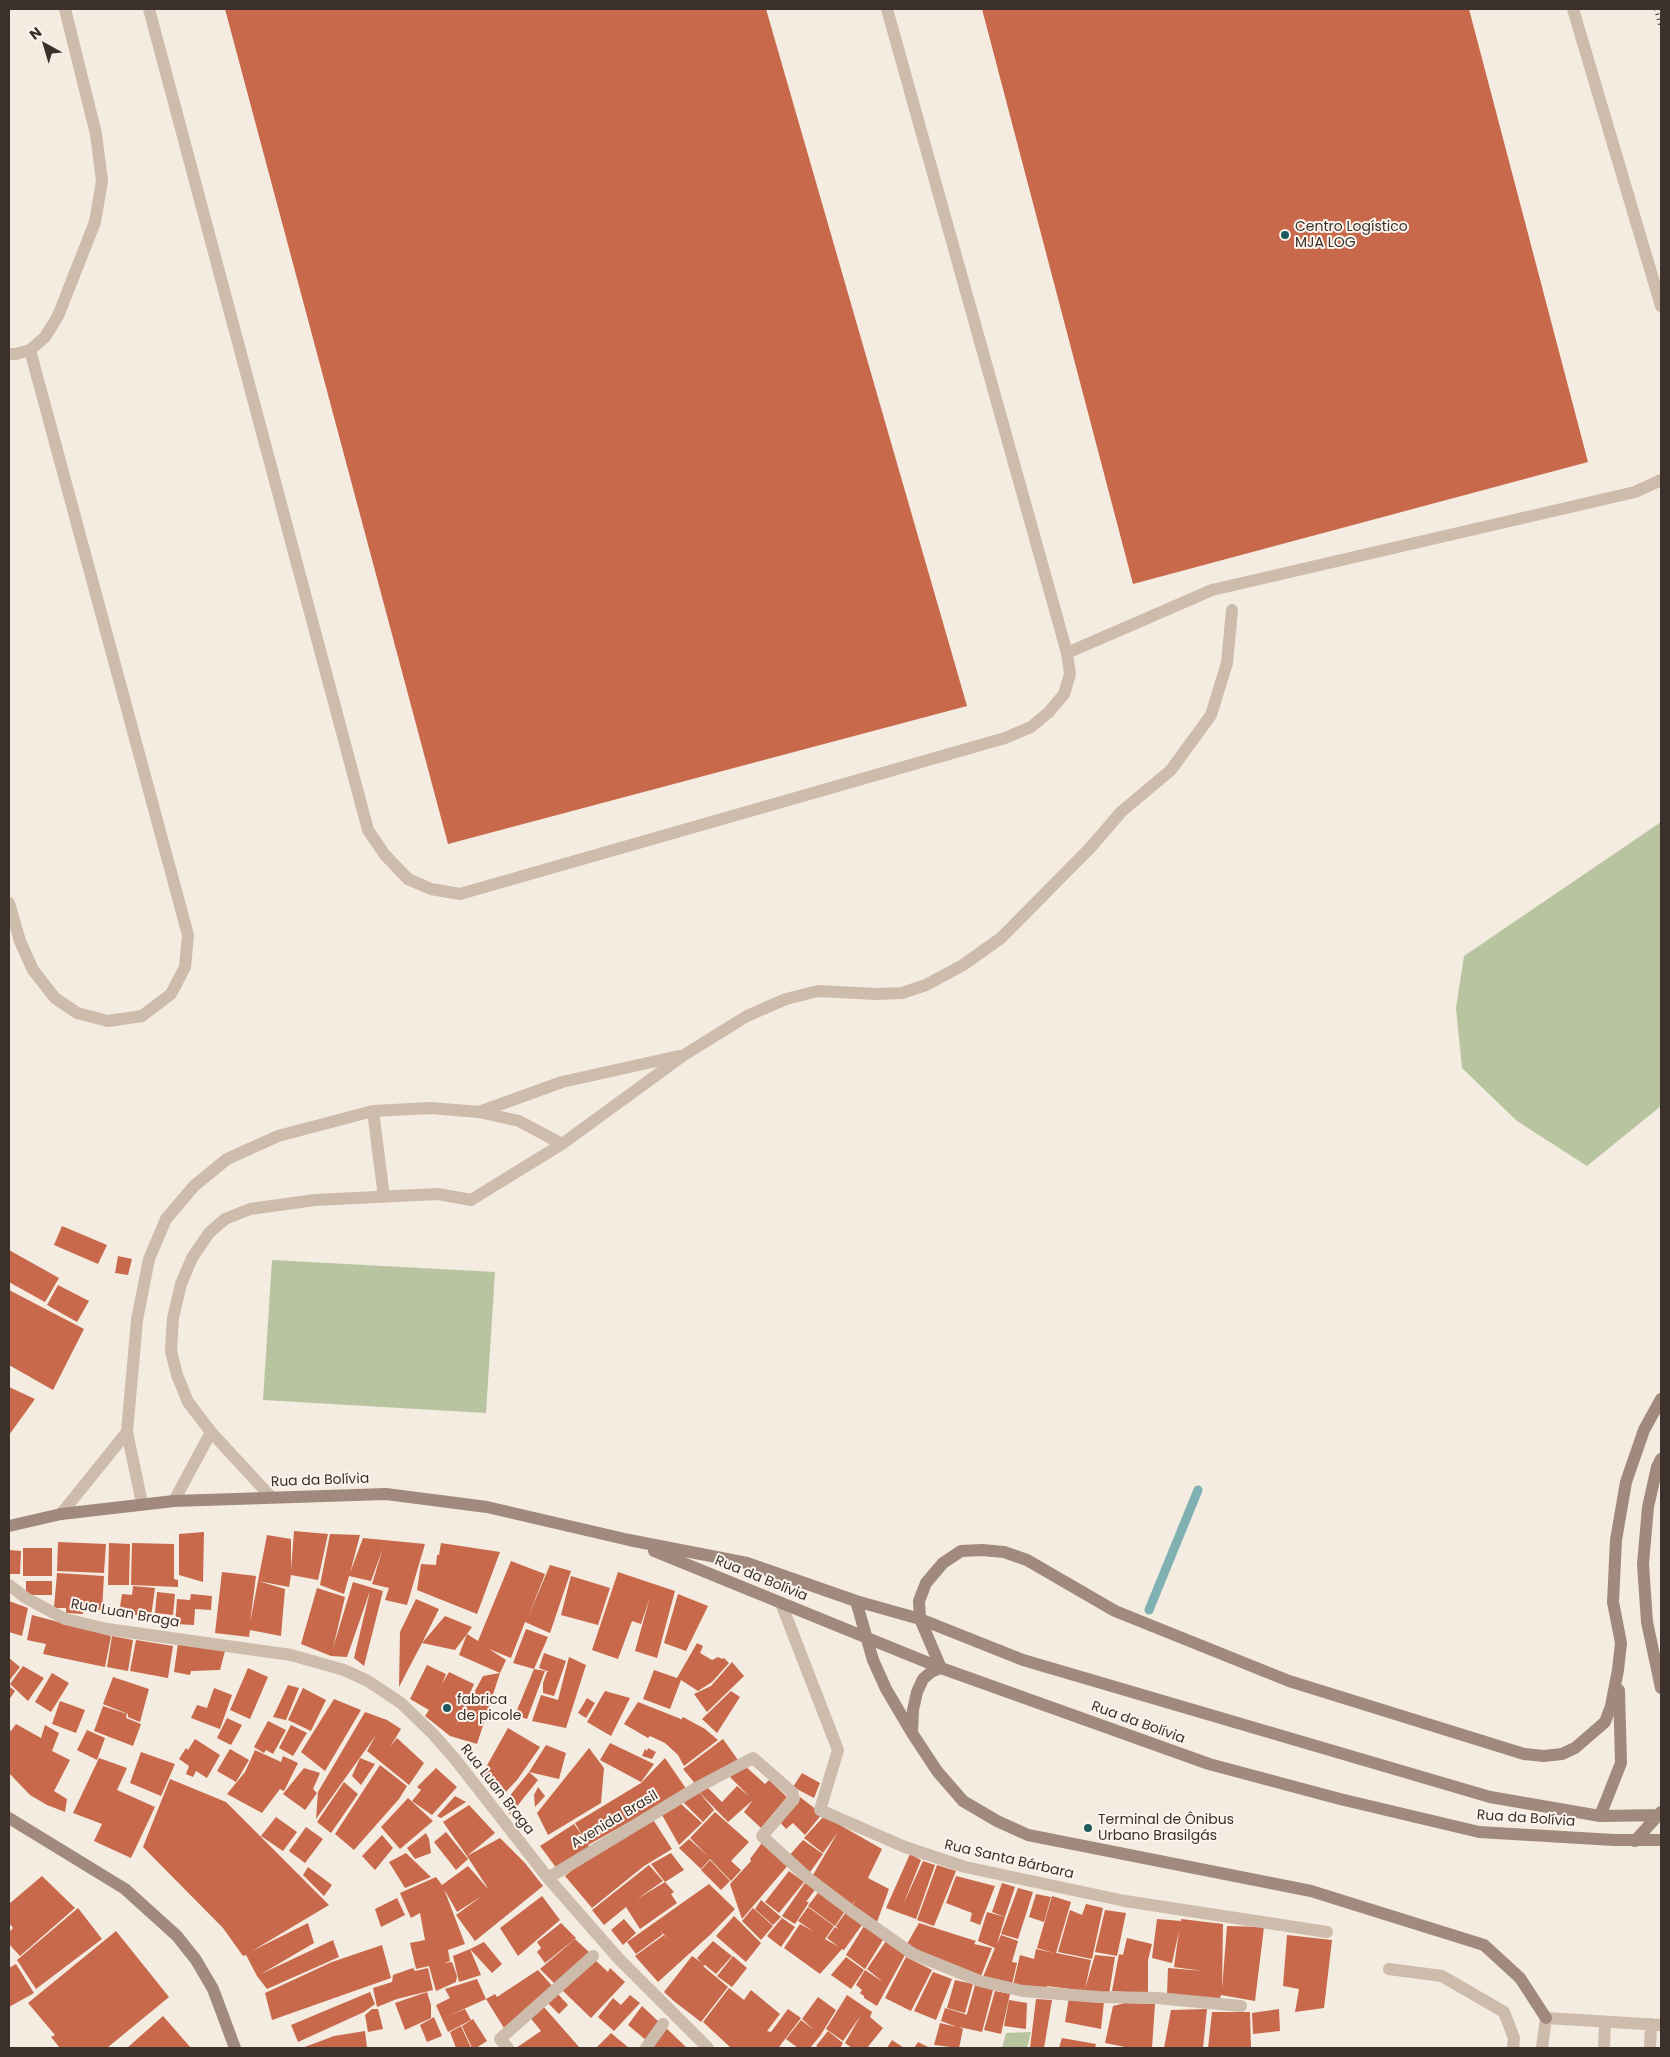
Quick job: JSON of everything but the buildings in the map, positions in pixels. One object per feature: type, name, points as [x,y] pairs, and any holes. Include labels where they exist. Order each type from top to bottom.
[{"type":"main road","points":[[912,1734],[913,1710],[917,1692],[923,1679],[941,1668],[920,1620],[919,1601],[926,1583],[943,1563],[961,1551],[1004,1552],[1027,1560],[1115,1611],[1289,1681],[1524,1754],[1544,1756],[1562,1754],[1574,1748],[1606,1722],[1611,1706],[1621,1644],[1613,1602],[1616,1540],[1626,1482],[1644,1430],[1661,1399]]},
{"type":"main road","points":[[1661,1459],[1657,1467],[1648,1506],[1643,1564],[1647,1622],[1661,1688]]},
{"type":"main road","name":"Rua da Bolívia","points":[[9,1526],[61,1514],[142,1503],[271,1497],[386,1494],[487,1507],[629,1540],[747,1563],[856,1601],[920,1620],[1023,1660],[1214,1718],[1490,1797],[1600,1816],[1661,1814]]},
{"type":"main road","name":"Rua da Bolívia","points":[[629,1540],[781,1604],[941,1668],[1210,1764],[1340,1799],[1479,1832],[1635,1841],[1661,1840]]},
{"type":"main road","points":[[856,1601],[873,1660],[886,1689],[912,1734],[937,1771],[963,1801],[997,1821],[1028,1834],[1311,1891],[1484,1945],[1520,1978],[1546,2018]]},
{"type":"main road","points":[[1600,1816],[1621,1763],[1622,1734],[1618,1670]]},
{"type":"main road","points":[[1635,1841],[1661,1814]]},
{"type":"main road","points":[[9,1818],[125,1889],[178,1936],[196,1960],[213,1989],[235,2048]]},
{"type":"street","points":[[9,354],[30,350],[45,337],[58,316],[96,222],[102,181],[96,134],[65,9]]},
{"type":"street","points":[[149,9],[368,830],[385,855],[408,880],[431,889],[460,894],[1005,738],[1031,727],[1049,712],[1064,694],[1070,674],[1066,653],[887,9]]},
{"type":"street","points":[[1573,9],[1661,306]]},
{"type":"street","points":[[9,903],[20,941],[33,970],[55,998],[77,1013],[108,1021],[142,1016],[172,994],[185,967],[188,935],[30,350]]},
{"type":"street","points":[[1066,653],[1212,590],[1635,492],[1661,480]]},
{"type":"street","points":[[271,1497],[211,1432],[188,1402],[177,1374],[171,1351],[173,1318],[181,1284],[192,1258],[209,1233],[225,1219],[250,1210],[315,1200],[438,1194],[471,1200],[562,1144],[684,1055],[747,1016],[786,999],[818,991],[876,994],[902,993],[926,985],[963,965],[1001,938],[1091,847],[1121,812],[1171,770],[1211,715],[1227,663],[1232,610]]},
{"type":"street","points":[[479,1112],[562,1082],[684,1055]]},
{"type":"street","points":[[142,1503],[128,1432],[137,1320],[149,1259],[166,1218],[194,1186],[227,1159],[278,1136],[373,1111],[431,1108],[479,1112],[519,1121],[562,1144]]},
{"type":"street","points":[[373,1111],[384,1197]]},
{"type":"street","points":[[61,1514],[128,1432]]},
{"type":"street","points":[[174,1501],[211,1432]]},
{"type":"street","name":"Rua Luan Braga","points":[[9,1585],[26,1598],[65,1619],[107,1629],[291,1655],[344,1670],[368,1681],[401,1703],[438,1740],[548,1878],[618,1958],[708,2048]]},
{"type":"street","name":"Rua Santa Bárbara","points":[[781,1604],[838,1750],[820,1810],[905,1847],[965,1867],[1125,1901],[1327,1932]]},
{"type":"street","name":"Avenida Brasil","points":[[548,1878],[698,1787],[753,1758],[792,1792],[794,1799],[762,1836],[808,1878],[913,1954],[980,1981],[1023,1991],[1098,1997],[1157,1998],[1241,2006]]},
{"type":"street","points":[[508,2048],[500,2039],[593,1956]]},
{"type":"street","points":[[1389,1969],[1442,1976],[1504,2012],[1514,2038],[1513,2048]]},
{"type":"street","points":[[1542,2048],[1546,2018],[1656,2024],[1650,2048]]},
{"type":"street","points":[[1604,2048],[1605,2022]]},
{"type":"street","points":[[646,2048],[663,2024]]},
{"type":"green space","points":[[1661,822],[1661,1106],[1587,1166],[1517,1121],[1462,1068],[1456,1008],[1464,956]]},
{"type":"green space","points":[[272,1260],[495,1272],[486,1413],[263,1400]]},
{"type":"green space","points":[[1031,2032],[1027,2048],[1002,2048],[1006,2033]]},
{"type":"waterway","points":[[1149,1610],[1198,1490]]},
{"type":"railway","points":[[1656,9],[1661,28]]},
{"type":"place","name":"Centro Logístico MJA LOG","points":[[1285,235]]},
{"type":"place","name":"fabrica de picole","points":[[447,1708]]},
{"type":"place","name":"Terminal de Ônibus Urbano Brasilgás","points":[[1088,1828]]}]
